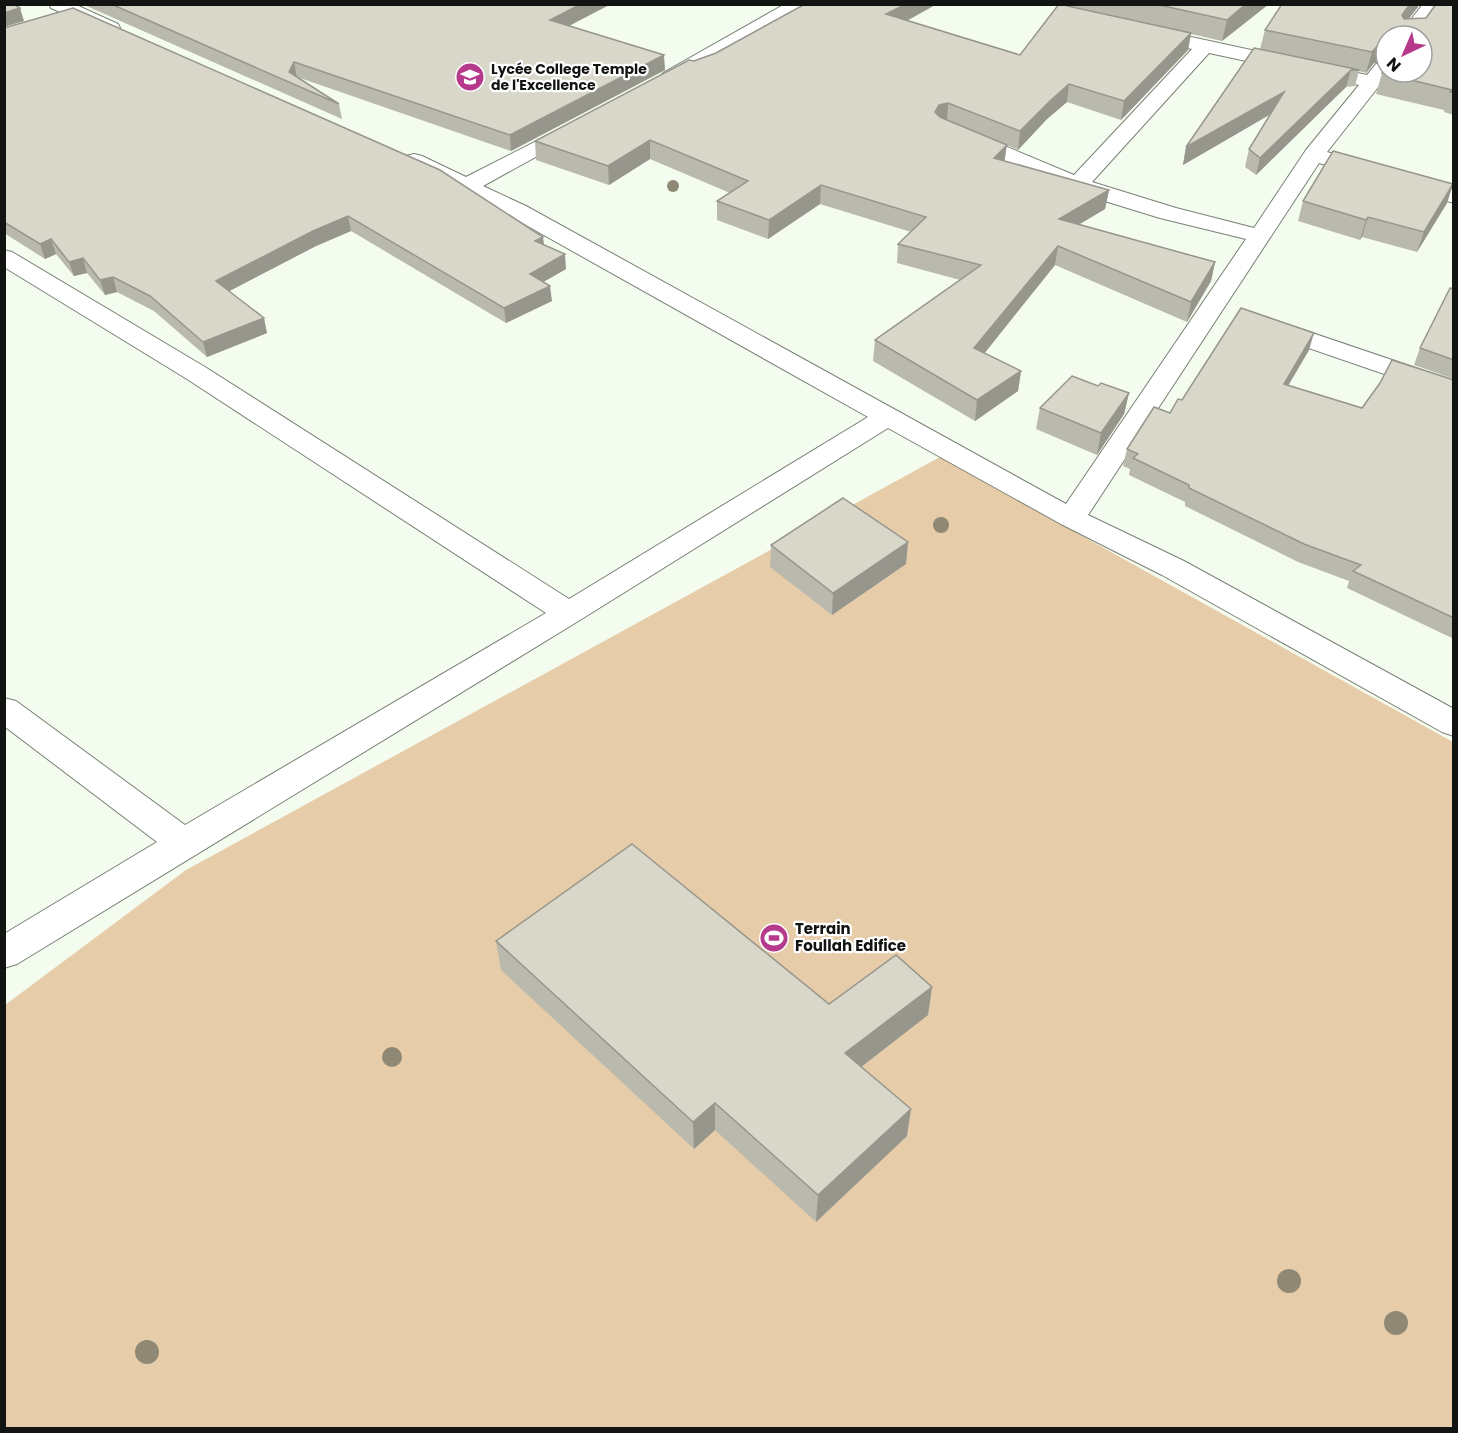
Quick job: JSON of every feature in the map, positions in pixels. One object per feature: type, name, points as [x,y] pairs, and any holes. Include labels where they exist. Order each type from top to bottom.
[{"type":"street","points":[[652,87],[799,4]]},
{"type":"street","points":[[1417,24],[1433,4]]},
{"type":"street","points":[[61,13],[132,37]]},
{"type":"street","points":[[1128,29],[1372,82]]},
{"type":"street","points":[[1077,185],[1205,46]]},
{"type":"street","points":[[1071,518],[1232,313],[1260,236],[1314,155],[1374,79]]},
{"type":"street","points":[[468,185],[591,119]]},
{"type":"street","points":[[946,129],[1077,185],[1168,213],[1260,236]]},
{"type":"street","points":[[392,152],[468,185],[518,211],[1071,518],[1173,568],[1454,724]]},
{"type":"street","points":[[1314,155],[1454,196]]},
{"type":"street","points":[[4,257],[196,373],[568,613]]},
{"type":"street","points":[[1232,313],[1454,390]]},
{"type":"street","points":[[4,953],[568,613],[887,417]]},
{"type":"street","points":[[4,709],[184,843]]},
{"type":"shaded area","name":"Terrain Foullah Edifice","points":[[940,457],[1453,742],[1453,1428],[5,1428],[5,1005],[186,870]]},
{"type":"building","points":[[4,4],[13,4],[20,8],[4,13]]},
{"type":"building","points":[[111,4],[581,4],[550,20],[664,55],[510,135],[294,62],[289,72],[339,104]]},
{"type":"building","points":[[805,4],[906,4],[886,14],[1020,55],[1059,4],[1191,33],[1124,101],[1069,84],[1020,131],[948,103],[939,105],[935,112],[940,117],[1007,145],[994,158],[1109,190],[1059,219],[1215,262],[1191,302],[1058,246],[974,348],[1021,371],[977,400],[875,340],[981,265],[898,244],[926,217],[821,185],[769,220],[717,201],[748,181],[650,140],[608,166],[535,141],[689,60],[694,61],[716,53]]},
{"type":"building","points":[[1155,4],[1246,4],[1227,20]]},
{"type":"building","points":[[1282,4],[1410,4],[1402,15],[1404,19],[1426,18],[1436,4],[1454,4],[1454,92],[1427,84],[1434,84],[1434,24],[1374,24],[1374,50],[1372,52],[1265,30]]},
{"type":"building","points":[[73,8],[440,170],[543,237],[535,241],[565,254],[530,274],[550,286],[504,308],[348,216],[313,231],[216,281],[264,318],[203,342],[150,296],[113,277],[100,280],[83,258],[69,262],[51,239],[40,244],[4,222],[4,28]]},
{"type":"building","points":[[1254,48],[1360,70],[1351,70],[1260,158],[1249,149],[1284,92],[1186,147]]},
{"type":"building","points":[[1333,151],[1453,184],[1424,232],[1368,217],[1366,220],[1303,201]]},
{"type":"building","points":[[1450,288],[1454,289],[1454,360],[1420,348]]},
{"type":"building","points":[[1241,308],[1314,333],[1284,384],[1362,408],[1380,383],[1392,360],[1454,380],[1454,618],[1353,571],[1361,565],[1304,544],[1133,458],[1138,454],[1127,449],[1154,407],[1170,413],[1178,399],[1182,400]]},
{"type":"building","points":[[1072,376],[1098,386],[1101,383],[1129,393],[1101,433],[1040,408]]},
{"type":"building","points":[[843,498],[908,542],[833,593],[771,545]]},
{"type":"building","points":[[632,844],[829,1004],[896,955],[932,987],[845,1053],[911,1109],[818,1195],[715,1103],[693,1122],[496,941]]},
{"type":"place","name":"Lycée College Temple de l'Excellence","points":[[470,77]]},
{"type":"place","name":"Terrain Foullah Edifice","points":[[774,938]]}]
